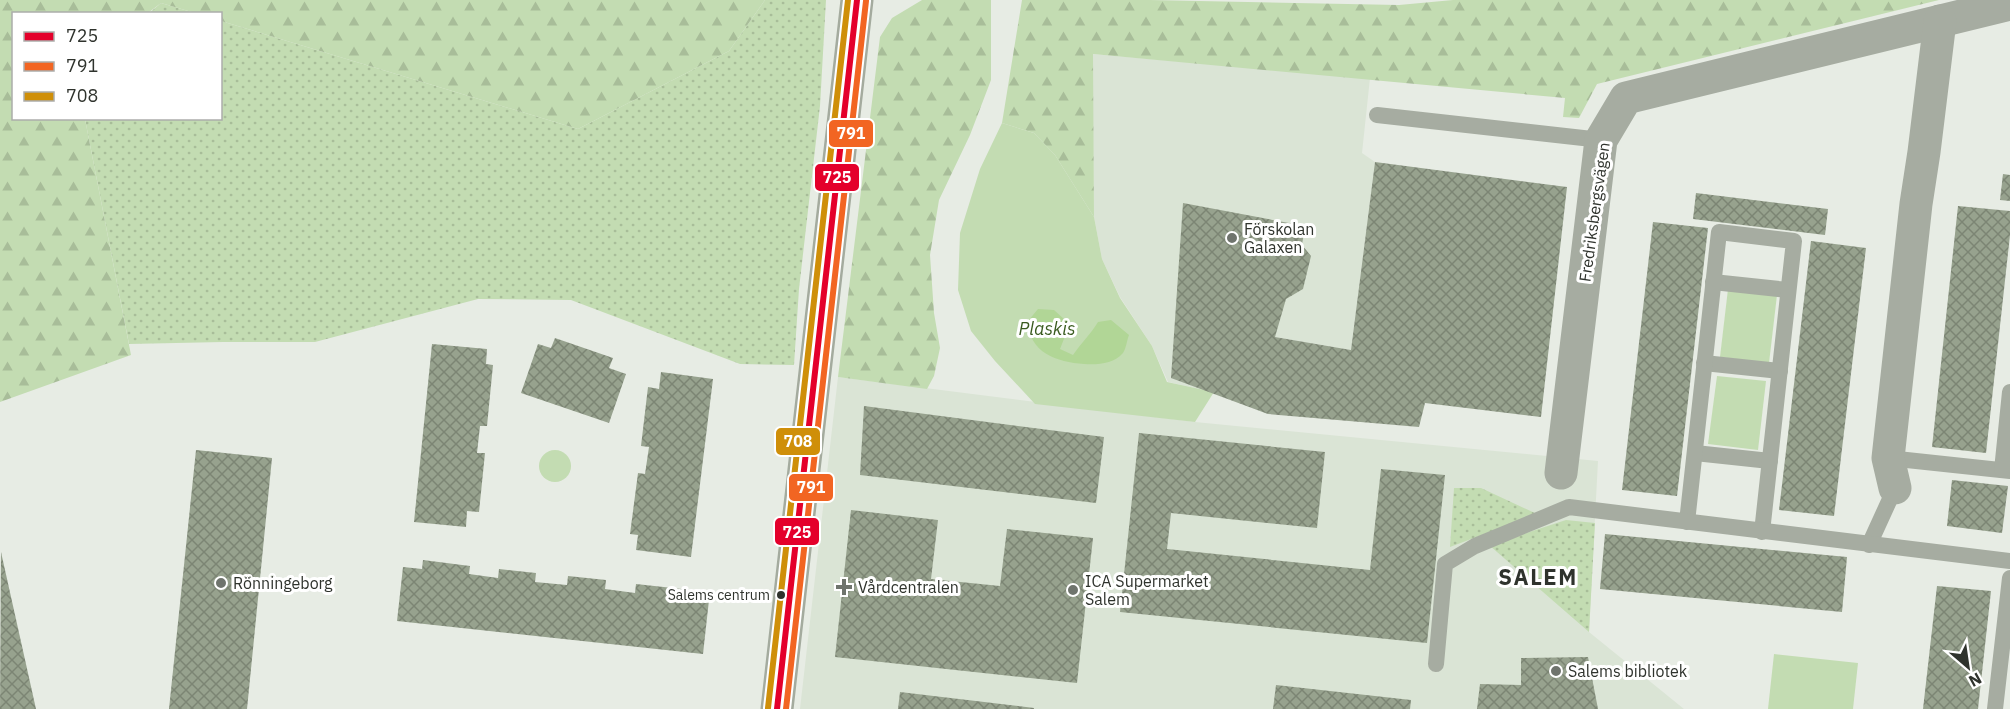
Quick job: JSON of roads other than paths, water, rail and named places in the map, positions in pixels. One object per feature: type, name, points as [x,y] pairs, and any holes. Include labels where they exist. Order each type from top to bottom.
[{"type":"street","points":[[777,709],[857,0]]},
{"type":"street","name":"Fredriksbergsvägen","points":[[1561,473],[1601,140],[1626,98],[2010,4]]},
{"type":"street","points":[[1891,473],[1916,204],[1940,21]]},
{"type":"lane","points":[[1377,115],[1601,140]]},
{"type":"lane","points":[[1687,522],[1719,232],[1794,241],[1762,532]]},
{"type":"lane","points":[[1713,282],[1788,290]]},
{"type":"lane","points":[[1704,363],[1780,371]]},
{"type":"lane","points":[[1869,545],[1891,473],[2006,471],[2010,392]]},
{"type":"lane","points":[[1695,453],[1770,461]]},
{"type":"lane","points":[[1436,664],[1445,564],[1475,546],[1569,507],[2010,561]]},
{"type":"lane","points":[[1995,709],[2007,633],[2010,578]]},
{"type":"water","name":"Plaskis","points":[[1038,309],[1054,310],[1065,320],[1067,331],[1060,349],[1073,355],[1098,322],[1111,320],[1129,335],[1124,351],[1115,360],[1100,364],[1074,363],[1046,354],[1033,341],[1028,321]]},
{"type":"place","name":"Förskolan Galaxen","points":[[1232,238]]},
{"type":"place","name":"Rönningeborg","points":[[221,583]]},
{"type":"place","name":"Vårdcentralen","points":[[844,587]]},
{"type":"place","name":"ICA Supermarket Salem","points":[[1073,590]]},
{"type":"place","name":"Salems centrum","points":[[781,595]]},
{"type":"place","name":"Salems bibliotek","points":[[1556,671]]},
{"type":"district","name":"SALEM","points":[[1538,576]]}]
